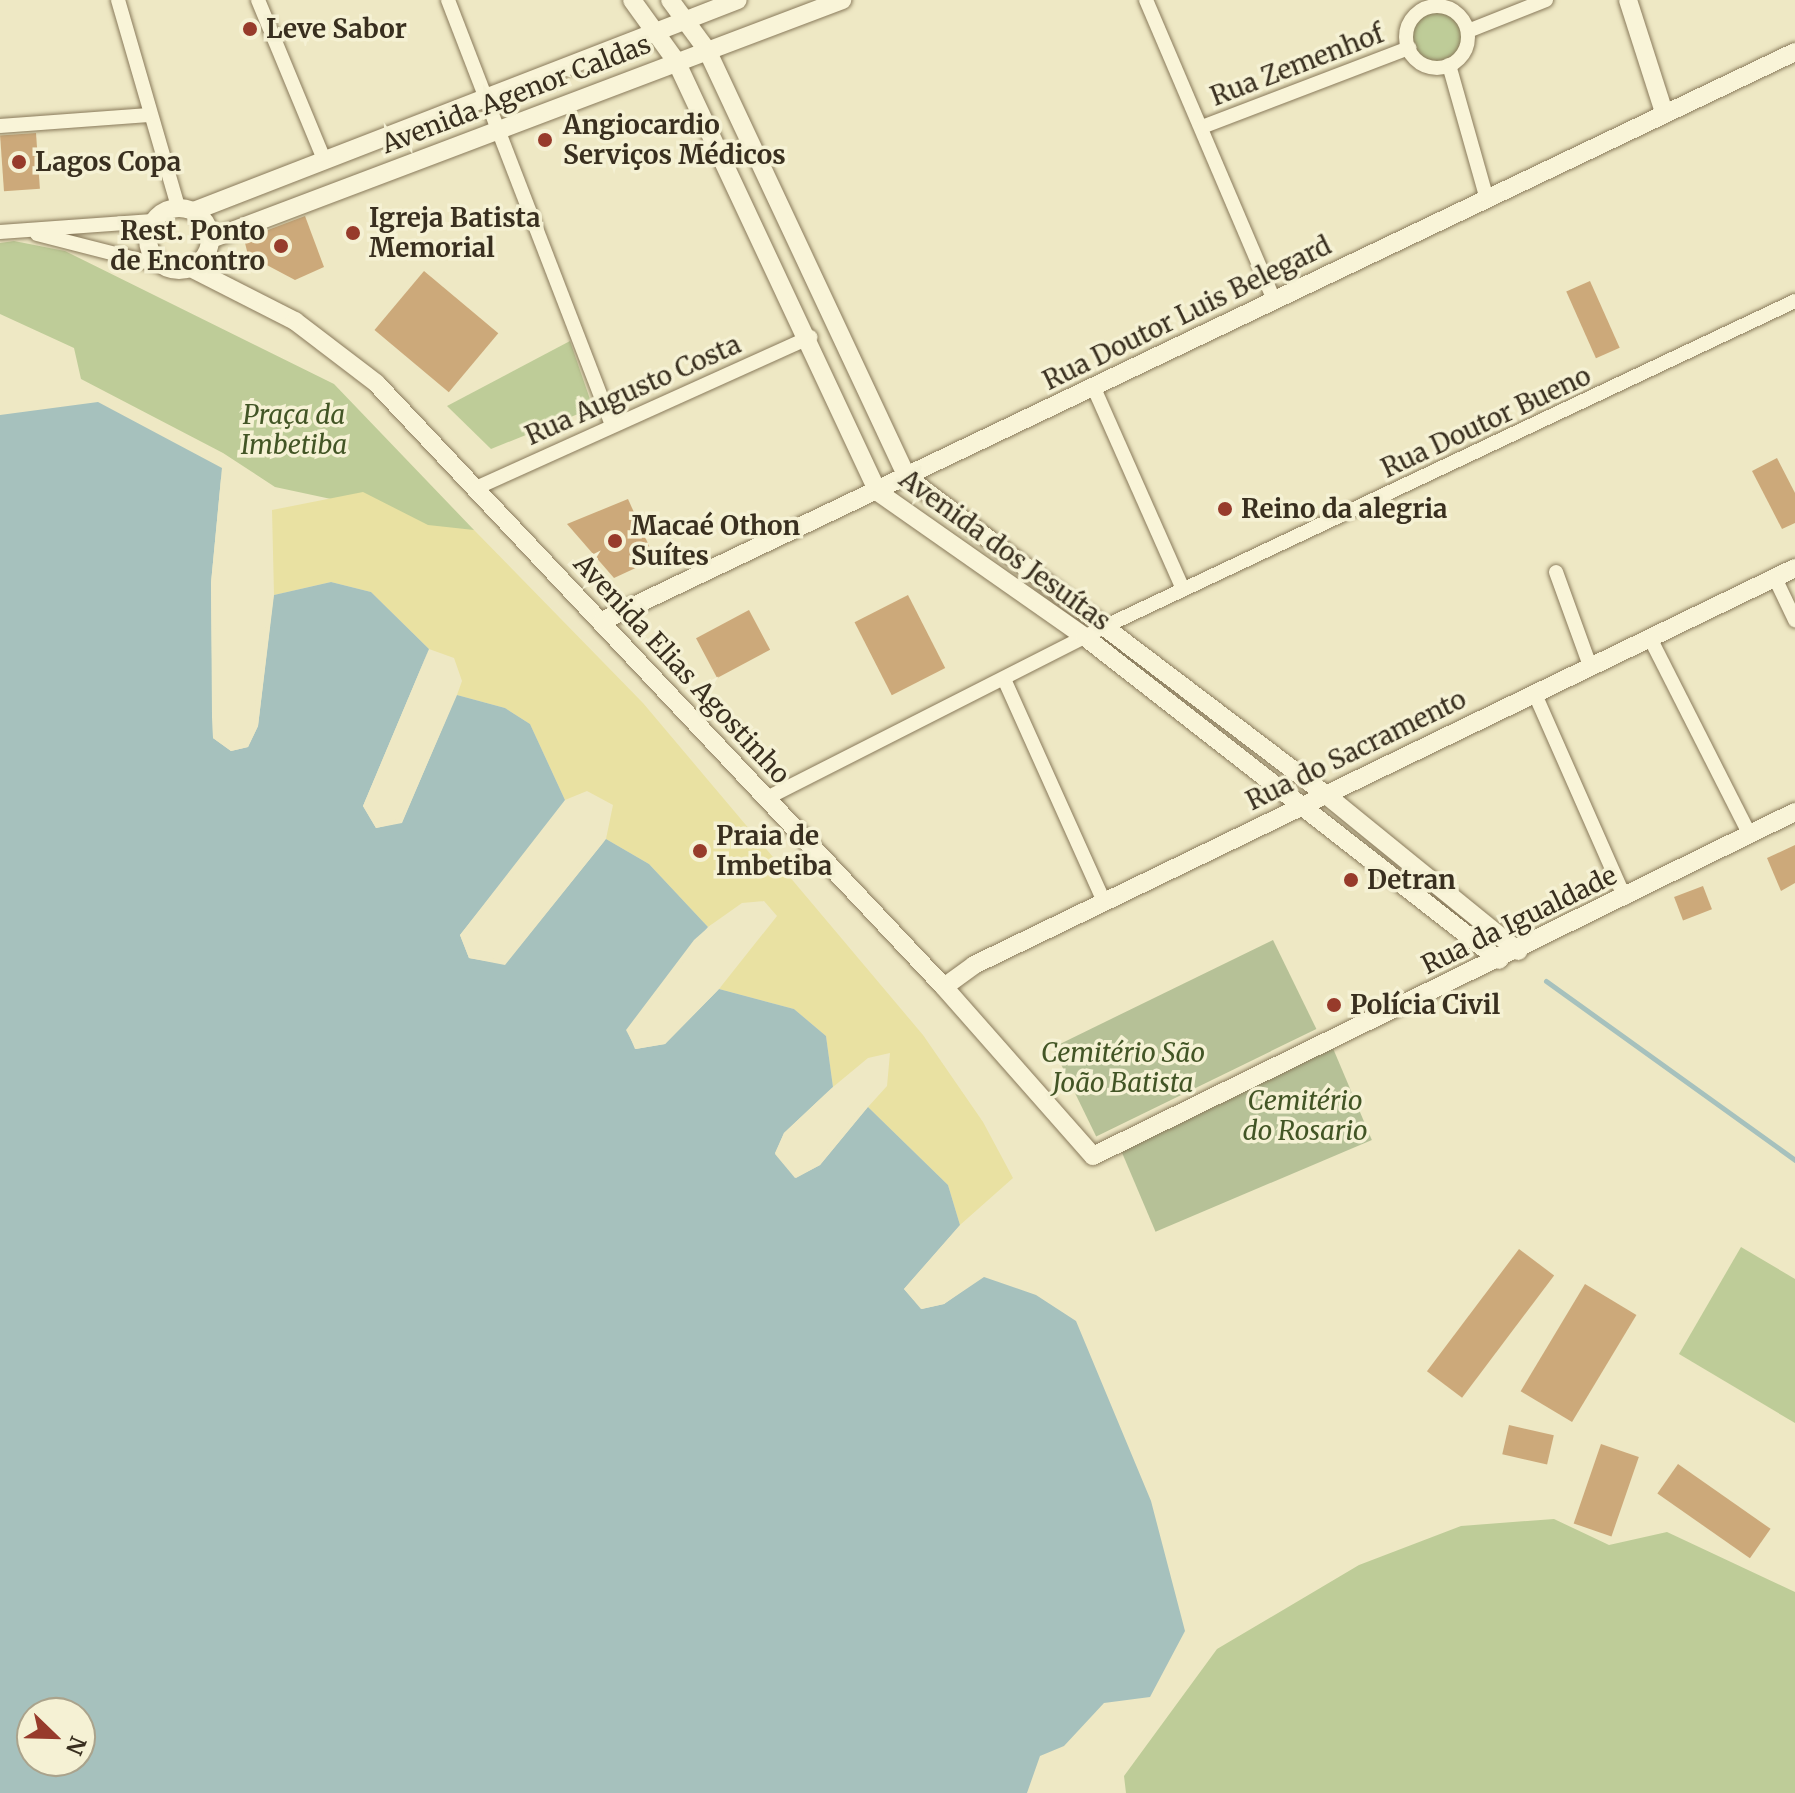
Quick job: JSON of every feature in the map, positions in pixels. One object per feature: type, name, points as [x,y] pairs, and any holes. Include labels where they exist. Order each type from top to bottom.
[{"type":"street","points":[[25,231],[163,266],[191,268],[205,256],[211,239],[206,222],[186,209],[149,115],[118,0]]},
{"type":"street","points":[[258,0],[323,157]]},
{"type":"street","points":[[448,0],[612,424]]},
{"type":"street","name":"Avenida dos Jesuítas","points":[[632,0],[676,61],[810,337],[878,492],[1085,637],[1499,960]]},
{"type":"street","name":"Avenida dos Jesuítas","points":[[670,0],[707,50],[907,477],[1325,794],[1518,951]]},
{"type":"street","name":"Avenida Agenor Caldas","points":[[186,209],[738,0]]},
{"type":"street","name":"Avenida Agenor Caldas","points":[[211,239],[497,128],[842,0]]},
{"type":"street","points":[[1146,0],[1274,300]]},
{"type":"street","points":[[1468,31],[1546,0]]},
{"type":"street","points":[[1628,0],[1664,112]]},
{"type":"street","points":[[1422,4],[1452,9],[1468,31],[1460,58],[1449,65],[1425,65],[1409,48],[1409,26],[1422,4]]},
{"type":"street","name":"Rua Zemenhof","points":[[1202,127],[1409,48]]},
{"type":"street","name":"Rua Doutor Luis Belegard","points":[[602,621],[1795,52]]},
{"type":"street","points":[[1449,65],[1487,199]]},
{"type":"street","points":[[0,126],[149,115]]},
{"type":"street","points":[[0,232],[153,221],[186,209]]},
{"type":"street","points":[[153,221],[147,237],[151,254],[163,266]]},
{"type":"street","name":"Avenida Elias Agostinho","points":[[191,268],[262,301],[328,342],[376,383],[944,987],[1093,1156]]},
{"type":"street","name":"Rua Doutor Bueno","points":[[767,798],[1106,626],[1795,301]]},
{"type":"street","name":"Rua Augusto Costa","points":[[476,488],[810,337]]},
{"type":"street","points":[[1093,386],[1183,589]]},
{"type":"street","name":"Rua do Sacramento","points":[[944,987],[974,965],[1589,663],[1650,638],[1795,568]]},
{"type":"street","points":[[1556,572],[1589,663]]},
{"type":"street","points":[[1775,578],[1795,620]]},
{"type":"street","points":[[1650,638],[1750,835]]},
{"type":"street","points":[[1004,679],[1104,902]]},
{"type":"street","points":[[1534,692],[1625,898]]},
{"type":"street","name":"Rua da Igualdade","points":[[1093,1156],[1518,951],[1795,812]]},
{"type":"green space","points":[[1437,11],[1456,18],[1463,37],[1456,56],[1437,63],[1418,56],[1411,37],[1418,18]]},
{"type":"green space","name":"Praça da Imbetiba","points":[[14,241],[65,251],[334,384],[474,530],[457,541],[345,502],[275,487],[223,453],[81,379],[74,348],[0,314],[0,243]]},
{"type":"green space","points":[[570,341],[593,408],[491,449],[447,406]]},
{"type":"green space","name":"Cemitério São João Batista","points":[[1273,940],[1316,1029],[1096,1136],[1053,1047]]},
{"type":"green space","name":"Cemitério do Rosario","points":[[1332,1046],[1372,1140],[1156,1232],[1116,1138]]},
{"type":"green space","points":[[1741,1247],[1795,1279],[1795,1423],[1679,1354]]},
{"type":"green space","points":[[1554,1519],[1609,1545],[1667,1532],[1795,1592],[1795,1793],[1126,1793],[1124,1776],[1217,1649],[1359,1565],[1461,1526]]},
{"type":"sand","name":"Praia de Imbetiba","points":[[363,492],[428,525],[474,530],[643,703],[923,1035],[983,1122],[1013,1178],[960,1225],[948,1185],[868,1107],[887,1086],[890,1053],[868,1058],[833,1087],[826,1036],[794,1009],[719,989],[777,916],[764,901],[742,903],[708,927],[649,864],[606,839],[613,805],[587,791],[565,800],[530,724],[505,708],[457,695],[462,681],[454,658],[429,649],[371,592],[331,582],[274,595],[272,510]]},
{"type":"water","points":[[98,402],[222,468],[211,583],[213,738],[231,751],[248,747],[258,726],[274,595],[331,582],[371,592],[429,649],[363,806],[376,828],[402,822],[457,695],[505,708],[530,724],[565,800],[460,935],[469,958],[505,964],[606,839],[649,864],[708,927],[627,1030],[635,1049],[665,1044],[719,989],[794,1009],[826,1036],[833,1087],[784,1133],[775,1154],[795,1178],[820,1165],[868,1107],[948,1185],[960,1225],[904,1289],[921,1309],[944,1304],[984,1277],[1036,1295],[1076,1321],[1151,1501],[1185,1631],[1150,1697],[1104,1703],[1064,1746],[1040,1756],[1027,1793],[0,1793],[0,415]]},
{"type":"pier","points":[[222,468],[215,583],[216,717],[217,736],[232,747],[245,743],[254,725],[259,658],[274,591],[258,726],[248,747],[231,751],[213,738],[212,717],[211,583]]},
{"type":"pier","points":[[429,649],[367,806],[378,823],[399,819],[458,691],[402,823],[376,828],[363,806]]},
{"type":"pier","points":[[569,798],[465,936],[472,954],[503,960],[566,880],[606,839],[505,965],[469,958],[460,935]]},
{"type":"pier","points":[[712,924],[631,1031],[638,1045],[663,1040],[722,986],[665,1044],[636,1049],[626,1030],[694,940]]},
{"type":"pier","points":[[836,1084],[787,1135],[780,1153],[797,1173],[817,1162],[865,1104],[870,1104],[820,1165],[796,1178],[775,1153],[784,1133]]},
{"type":"pier","points":[[963,1222],[909,1289],[923,1305],[942,1300],[986,1274],[944,1304],[922,1309],[904,1289]]},
{"type":"building","name":"Lagos Copa","points":[[36,133],[40,189],[4,191],[0,136]]},
{"type":"building","name":"Rest. Ponto de Encontro","points":[[305,216],[324,267],[295,280],[248,255],[244,239]]},
{"type":"building","points":[[424,271],[498,333],[449,392],[375,330]]},
{"type":"building","points":[[1590,281],[1620,348],[1596,358],[1566,292]]},
{"type":"building","points":[[1777,458],[1795,493],[1795,523],[1782,529],[1752,471]]},
{"type":"building","name":"Macaé Othon Suítes","points":[[628,499],[655,559],[614,578],[567,524]]},
{"type":"building","points":[[908,595],[945,668],[892,695],[855,622]]},
{"type":"building","points":[[749,610],[770,650],[717,678],[696,638]]},
{"type":"building","points":[[1795,845],[1795,883],[1781,891],[1767,858]]},
{"type":"building","points":[[1703,886],[1712,909],[1683,920],[1674,897]]},
{"type":"building","points":[[1519,1249],[1554,1275],[1462,1398],[1427,1371]]},
{"type":"building","points":[[1585,1284],[1636,1315],[1572,1422],[1521,1391]]},
{"type":"building","points":[[1509,1425],[1554,1435],[1547,1465],[1502,1454]]},
{"type":"building","points":[[1601,1444],[1639,1457],[1611,1536],[1574,1523]]},
{"type":"building","points":[[1678,1464],[1771,1529],[1750,1558],[1657,1493]]},
{"type":"waterway","points":[[1546,981],[1795,1160]]},
{"type":"place","name":"Leve Sabor","points":[[250,29]]},
{"type":"place","name":"Angiocardio Serviços Médicos","points":[[545,140]]},
{"type":"place","name":"Lagos Copa","points":[[19,162]]},
{"type":"place","name":"Igreja Batista Memorial","points":[[353,233]]},
{"type":"place","name":"Rest. Ponto de Encontro","points":[[281,246]]},
{"type":"place","name":"Reino da alegria","points":[[1225,509]]},
{"type":"place","name":"Macaé Othon Suítes","points":[[615,541]]},
{"type":"place","name":"Praia de Imbetiba","points":[[700,851]]},
{"type":"place","name":"Detran","points":[[1351,880]]},
{"type":"place","name":"Polícia Civil","points":[[1334,1005]]}]
